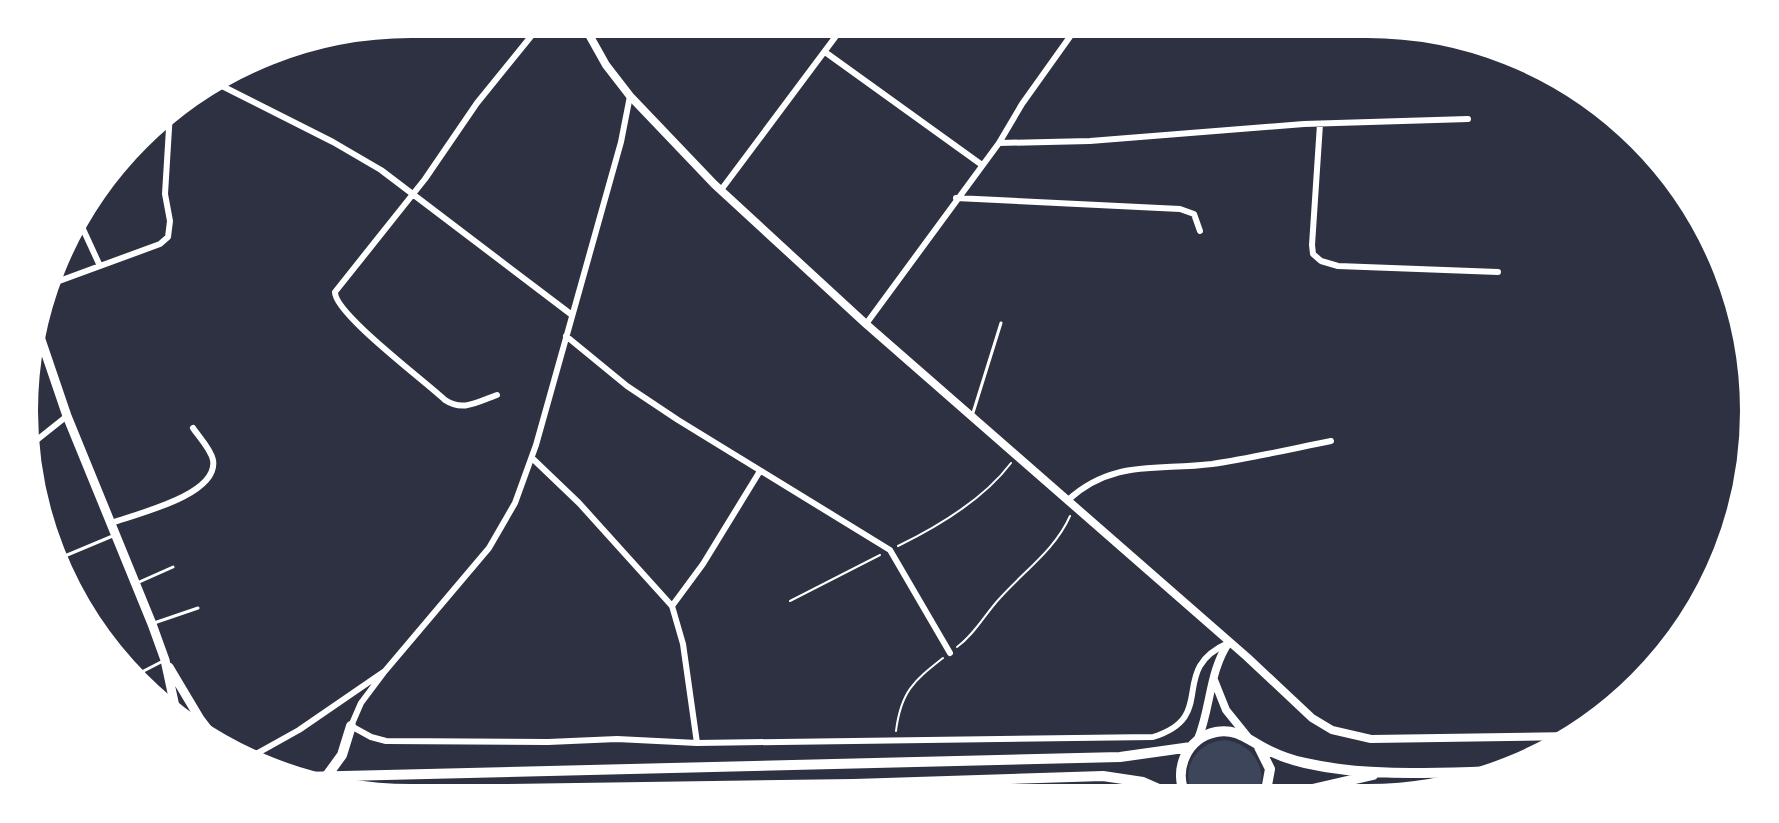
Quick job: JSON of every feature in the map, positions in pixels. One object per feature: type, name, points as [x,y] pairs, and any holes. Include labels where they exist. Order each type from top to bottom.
[{"type":"highway","points":[[326,777],[342,755],[351,726]]},
{"type":"highway","points":[[319,777],[1120,757],[1194,744],[1223,731],[1233,732],[1303,763],[1385,772],[1479,771]]},
{"type":"highway","points":[[1254,742],[1270,770],[1267,788]]},
{"type":"highway","points":[[1184,788],[1180,773],[1194,744]]},
{"type":"highway","points":[[1316,788],[1385,772]]},
{"type":"highway","points":[[697,788],[1103,776],[1143,782],[1157,788]]},
{"type":"main road","points":[[41,341],[67,416],[152,624],[165,660],[175,705]]},
{"type":"main road","points":[[165,660],[207,728]]},
{"type":"street","points":[[497,395],[465,407],[455,407],[352,320],[335,299],[337,287],[413,194],[477,103],[532,35]]},
{"type":"street","points":[[589,35],[606,65],[630,96],[721,190],[866,324],[1229,642],[1312,718],[1332,730],[1371,739],[1559,736]]},
{"type":"street","points":[[721,190],[837,35]]},
{"type":"street","points":[[866,324],[956,198],[999,143],[1022,104],[1071,35]]},
{"type":"street","points":[[825,52],[982,165]]},
{"type":"street","points":[[222,86],[333,142],[381,170],[572,315]]},
{"type":"street","points":[[630,96],[621,142],[532,458],[515,503],[489,548],[385,671],[361,704],[351,726],[370,737],[408,742],[618,739],[697,743],[1153,737],[1171,731],[1181,724],[1189,712],[1196,669],[1205,656],[1229,642]]},
{"type":"street","points":[[999,143],[1090,141],[1234,128],[1468,119]]},
{"type":"street","points":[[58,281],[160,244],[168,237],[170,220],[165,194],[169,123]]},
{"type":"street","points":[[1320,124],[1312,245],[1313,254],[1321,261],[1338,266],[1498,272]]},
{"type":"street","points":[[956,198],[1180,209],[1194,214],[1200,231]]},
{"type":"street","points":[[82,228],[100,266]]},
{"type":"street","points":[[566,336],[627,386],[890,550],[950,652]]},
{"type":"street","points":[[36,441],[67,416]]},
{"type":"street","points":[[111,523],[185,496],[202,486],[212,473],[213,460],[193,428]]},
{"type":"street","points":[[1071,503],[1090,482],[1106,476],[1148,468],[1212,464],[1331,441]]},
{"type":"street","points":[[532,458],[579,503],[672,606],[683,644],[697,743]]},
{"type":"street","points":[[672,606],[703,564],[760,471]]},
{"type":"street","points":[[1194,744],[1208,712],[1216,665],[1229,642]]},
{"type":"street","points":[[255,755],[299,730],[385,671]]},
{"type":"street","points":[[1213,678],[1226,710],[1254,742]]},
{"type":"lane","points":[[972,418],[1001,323]]},
{"type":"lane","points":[[63,557],[116,534]]},
{"type":"lane","points":[[135,584],[173,567]]},
{"type":"lane","points":[[152,624],[198,608]]},
{"type":"lane","points":[[140,673],[165,660]]},
{"type":"path","points":[[790,601],[924,533],[957,511],[1000,477],[1016,456]]},
{"type":"path","points":[[895,740],[902,707],[915,680],[968,639],[998,599],[1047,553],[1069,520],[1071,503]]},
{"type":"shaded area","points":[[1226,740],[1236,743],[1251,753],[1260,768],[1260,788],[1190,788],[1188,776],[1193,758],[1199,751],[1215,742]]}]
